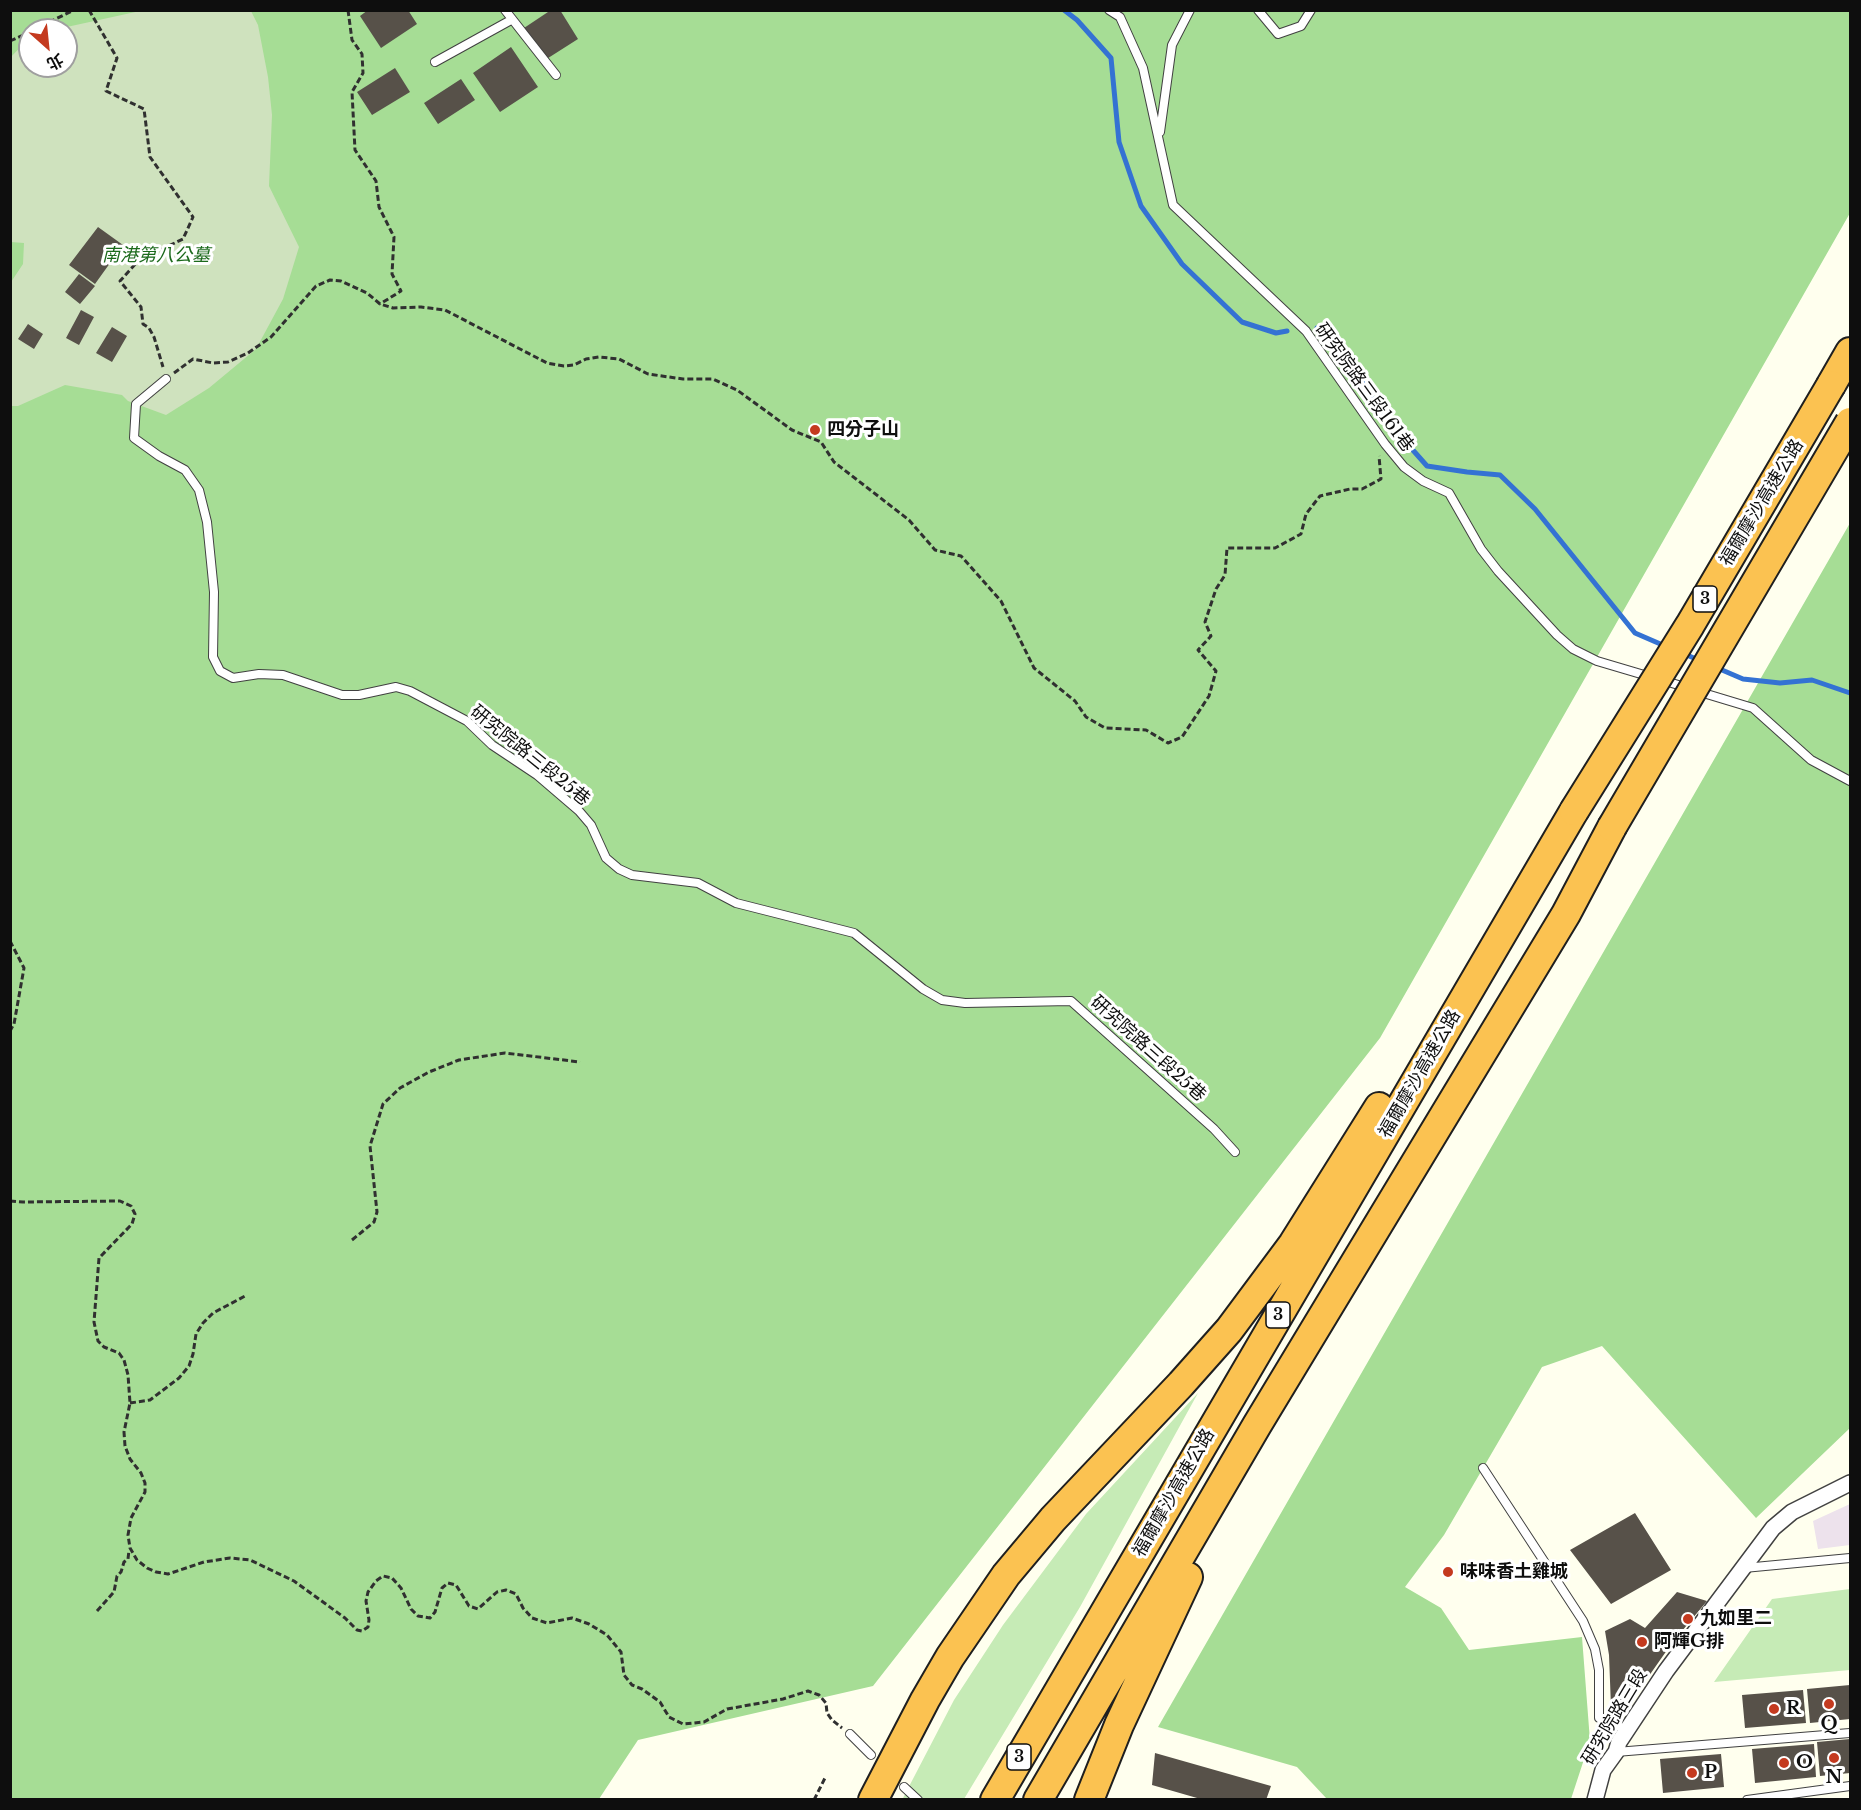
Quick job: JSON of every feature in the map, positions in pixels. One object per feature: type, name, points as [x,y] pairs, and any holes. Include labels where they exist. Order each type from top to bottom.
[{"type":"highway","name":"福爾摩沙高速公路","points":[[995,1800],[1574,811],[1690,625],[1851,352]]},
{"type":"highway","name":"福爾摩沙高速公路","points":[[1043,1792],[1257,1425],[1566,914],[1612,826],[1851,422]]},
{"type":"highway","points":[[873,1800],[940,1674],[1006,1575],[1053,1519],[1229,1330],[1293,1245],[1379,1107],[1513,916]]},
{"type":"highway","points":[[1090,1798],[1119,1725],[1257,1425]]},
{"type":"highway","points":[[978,1800],[1044,1714]]},
{"type":"street","name":"研究院路三段","points":[[1595,1800],[1603,1770],[1616,1752],[1619,1742],[1666,1671],[1773,1528],[1792,1512],[1851,1483]]},
{"type":"lane","points":[[505,10],[555,75]]},
{"type":"lane","name":"研究院路三段161巷","points":[[1109,10],[1120,17],[1143,69],[1173,205],[1306,331],[1385,444],[1404,467],[1423,481],[1449,493],[1481,549],[1498,571],[1557,635],[1573,648],[1597,661],[1753,708],[1811,760],[1851,781]]},
{"type":"lane","points":[[1159,139],[1172,45],[1190,10]]},
{"type":"lane","points":[[1258,10],[1278,34],[1300,26],[1311,10]]},
{"type":"lane","points":[[435,62],[511,20]]},
{"type":"lane","name":"研究院路三段25巷","points":[[166,379],[136,404],[134,438],[159,456],[185,470],[199,490],[207,522],[214,592],[213,657],[220,671],[233,678],[259,674],[283,675],[342,695],[359,695],[396,687],[410,691],[467,721],[492,745],[537,775],[591,825],[606,858],[619,869],[632,875],[698,883],[736,903],[854,933],[923,989],[942,1000],[965,1003],[1071,1000],[1214,1129],[1234,1152]]},
{"type":"lane","points":[[1483,1468],[1583,1621],[1595,1648],[1599,1670],[1599,1718],[1627,1731]]},
{"type":"lane","points":[[1743,1568],[1851,1558]]},
{"type":"lane","points":[[1616,1752],[1851,1733]]},
{"type":"lane","points":[[850,1734],[871,1755]]},
{"type":"lane","points":[[1747,1800],[1851,1786]]},
{"type":"lane","points":[[904,1787],[918,1800]]},
{"type":"path","points":[[58,18],[74,10]]},
{"type":"path","points":[[89,10],[117,58],[106,91],[144,109],[150,157],[193,217],[183,239],[139,260],[120,281],[141,307],[143,324],[149,328],[154,337],[166,379],[193,359],[213,363],[228,362],[248,353],[271,337],[316,286],[330,280],[341,281],[367,293],[380,304],[393,308],[421,307],[445,310],[547,363],[564,366],[599,357],[619,359],[648,374],[683,379],[712,378],[737,390],[792,430],[821,442],[834,462],[909,520],[935,550],[961,556],[1001,601],[1034,668],[1074,701],[1086,717],[1105,729],[1146,730],[1168,743],[1182,737],[1209,696],[1216,671],[1198,650],[1211,636],[1205,622],[1216,589],[1225,575],[1227,548],[1275,548],[1300,534],[1306,514],[1320,496],[1350,489],[1362,489],[1381,479],[1379,455],[1385,444]]},
{"type":"path","points":[[348,10],[352,40],[362,54],[363,63],[363,73],[352,92],[355,150],[376,181],[380,207],[394,237],[392,274],[401,291],[380,304]]},
{"type":"path","points":[[10,941],[24,968],[14,1024],[10,1031]]},
{"type":"path","points":[[352,1240],[374,1222],[378,1212],[370,1146],[383,1104],[400,1088],[429,1072],[459,1060],[505,1053],[580,1062]]},
{"type":"path","points":[[10,1201],[120,1201],[131,1206],[135,1214],[132,1224],[99,1258],[94,1322],[98,1341],[104,1347],[119,1353],[124,1360],[130,1403],[124,1432],[125,1446],[130,1459],[141,1473],[145,1483],[145,1492],[131,1518],[128,1559],[117,1576],[114,1592],[97,1611]]},
{"type":"path","points":[[130,1403],[150,1400],[179,1378],[189,1366],[196,1335],[203,1323],[213,1313],[247,1295]]},
{"type":"path","points":[[130,1548],[137,1560],[147,1568],[168,1574],[204,1562],[230,1557],[250,1560],[294,1581],[345,1618],[357,1630],[368,1627],[368,1592],[383,1576],[392,1578],[401,1588],[411,1609],[418,1616],[430,1618],[435,1612],[442,1588],[448,1583],[456,1585],[469,1606],[478,1609],[497,1592],[506,1590],[516,1594],[523,1608],[532,1618],[547,1623],[572,1618],[589,1624],[607,1635],[621,1652],[624,1675],[632,1685],[660,1702],[669,1717],[683,1724],[704,1722],[727,1709],[783,1699],[808,1691],[819,1695],[826,1703],[827,1713],[832,1720],[850,1734]]},
{"type":"path","points":[[814,1800],[826,1776]]},
{"type":"shaded area","points":[[1850,1504],[1850,1545],[1818,1549],[1813,1521]]},
{"type":"green space","points":[[11,11],[1850,11],[1850,213],[1380,1038],[873,1686],[638,1740],[599,1799],[11,1800]]},
{"type":"green space","name":"南港第八公墓","points":[[140,11],[251,11],[258,25],[268,77],[272,115],[269,186],[299,247],[283,299],[256,349],[209,388],[166,415],[128,401],[122,395],[65,385],[18,406],[11,406],[11,282],[23,264],[24,243],[11,242],[10,58],[18,50],[18,78],[78,78],[78,25]]},
{"type":"green space","points":[[1850,523],[1850,1428],[1756,1518],[1602,1346],[1542,1367],[1444,1535],[1405,1587],[1441,1608],[1469,1650],[1582,1637],[1590,1741],[1571,1799],[1327,1799],[1297,1767],[1158,1727]]},
{"type":"green space","points":[[1198,1393],[1080,1607],[964,1799],[902,1800],[954,1700],[1003,1625],[1086,1514]]},
{"type":"green space","points":[[1850,1589],[1850,1670],[1714,1682],[1772,1599]]},
{"type":"building","points":[[368,10],[408,10],[417,24],[381,48],[360,16]]},
{"type":"building","points":[[551,10],[560,10],[578,39],[545,60],[524,28]]},
{"type":"building","points":[[511,47],[538,87],[500,112],[473,73]]},
{"type":"building","points":[[395,68],[410,92],[372,115],[357,92]]},
{"type":"building","points":[[461,79],[475,100],[438,124],[424,103]]},
{"type":"building","points":[[98,227],[123,245],[95,284],[69,265]]},
{"type":"building","points":[[79,274],[95,286],[80,304],[65,292]]},
{"type":"building","points":[[81,310],[94,317],[79,345],[66,338]]},
{"type":"building","points":[[28,324],[43,334],[34,349],[18,339]]},
{"type":"building","points":[[112,327],[127,336],[112,362],[96,353]]},
{"type":"building","points":[[1635,1513],[1671,1570],[1611,1604],[1570,1550]]},
{"type":"building","points":[[1677,1592],[1707,1601],[1672,1643],[1623,1713],[1611,1707],[1609,1655],[1605,1631],[1630,1619],[1645,1628]]},
{"type":"building","name":"Q","points":[[1850,1685],[1850,1719],[1810,1723],[1807,1689]]},
{"type":"building","name":"R","points":[[1803,1690],[1806,1723],[1745,1728],[1742,1695]]},
{"type":"building","name":"N","points":[[1850,1739],[1850,1773],[1820,1776],[1817,1742]]},
{"type":"building","name":"O","points":[[1814,1744],[1816,1777],[1755,1783],[1752,1749]]},
{"type":"building","points":[[1155,1753],[1271,1786],[1266,1800],[1204,1800],[1152,1785]]},
{"type":"building","name":"P","points":[[1721,1754],[1724,1787],[1663,1793],[1660,1759]]},
{"type":"waterway","points":[[1064,10],[1077,20],[1111,58],[1119,142],[1141,206],[1182,264],[1242,322],[1276,333],[1287,331]]},
{"type":"waterway","points":[[1317,328],[1346,353],[1365,387],[1396,431],[1427,466],[1500,475],[1535,509],[1635,633],[1665,646]]},
{"type":"waterway","points":[[1682,653],[1701,661]]},
{"type":"waterway","points":[[1715,667],[1743,679],[1780,683],[1812,680],[1850,693]]},
{"type":"place","name":"四分子山","points":[[815,430]]},
{"type":"place","name":"味味香土雞城","points":[[1448,1572]]},
{"type":"place","name":"九如里二","points":[[1688,1619]]},
{"type":"place","name":"阿輝G排","points":[[1642,1642]]},
{"type":"place","name":"Q","points":[[1829,1704]]},
{"type":"place","name":"R","points":[[1774,1709]]},
{"type":"place","name":"N","points":[[1834,1758]]},
{"type":"place","name":"O","points":[[1784,1763]]},
{"type":"place","name":"P","points":[[1692,1773]]}]
